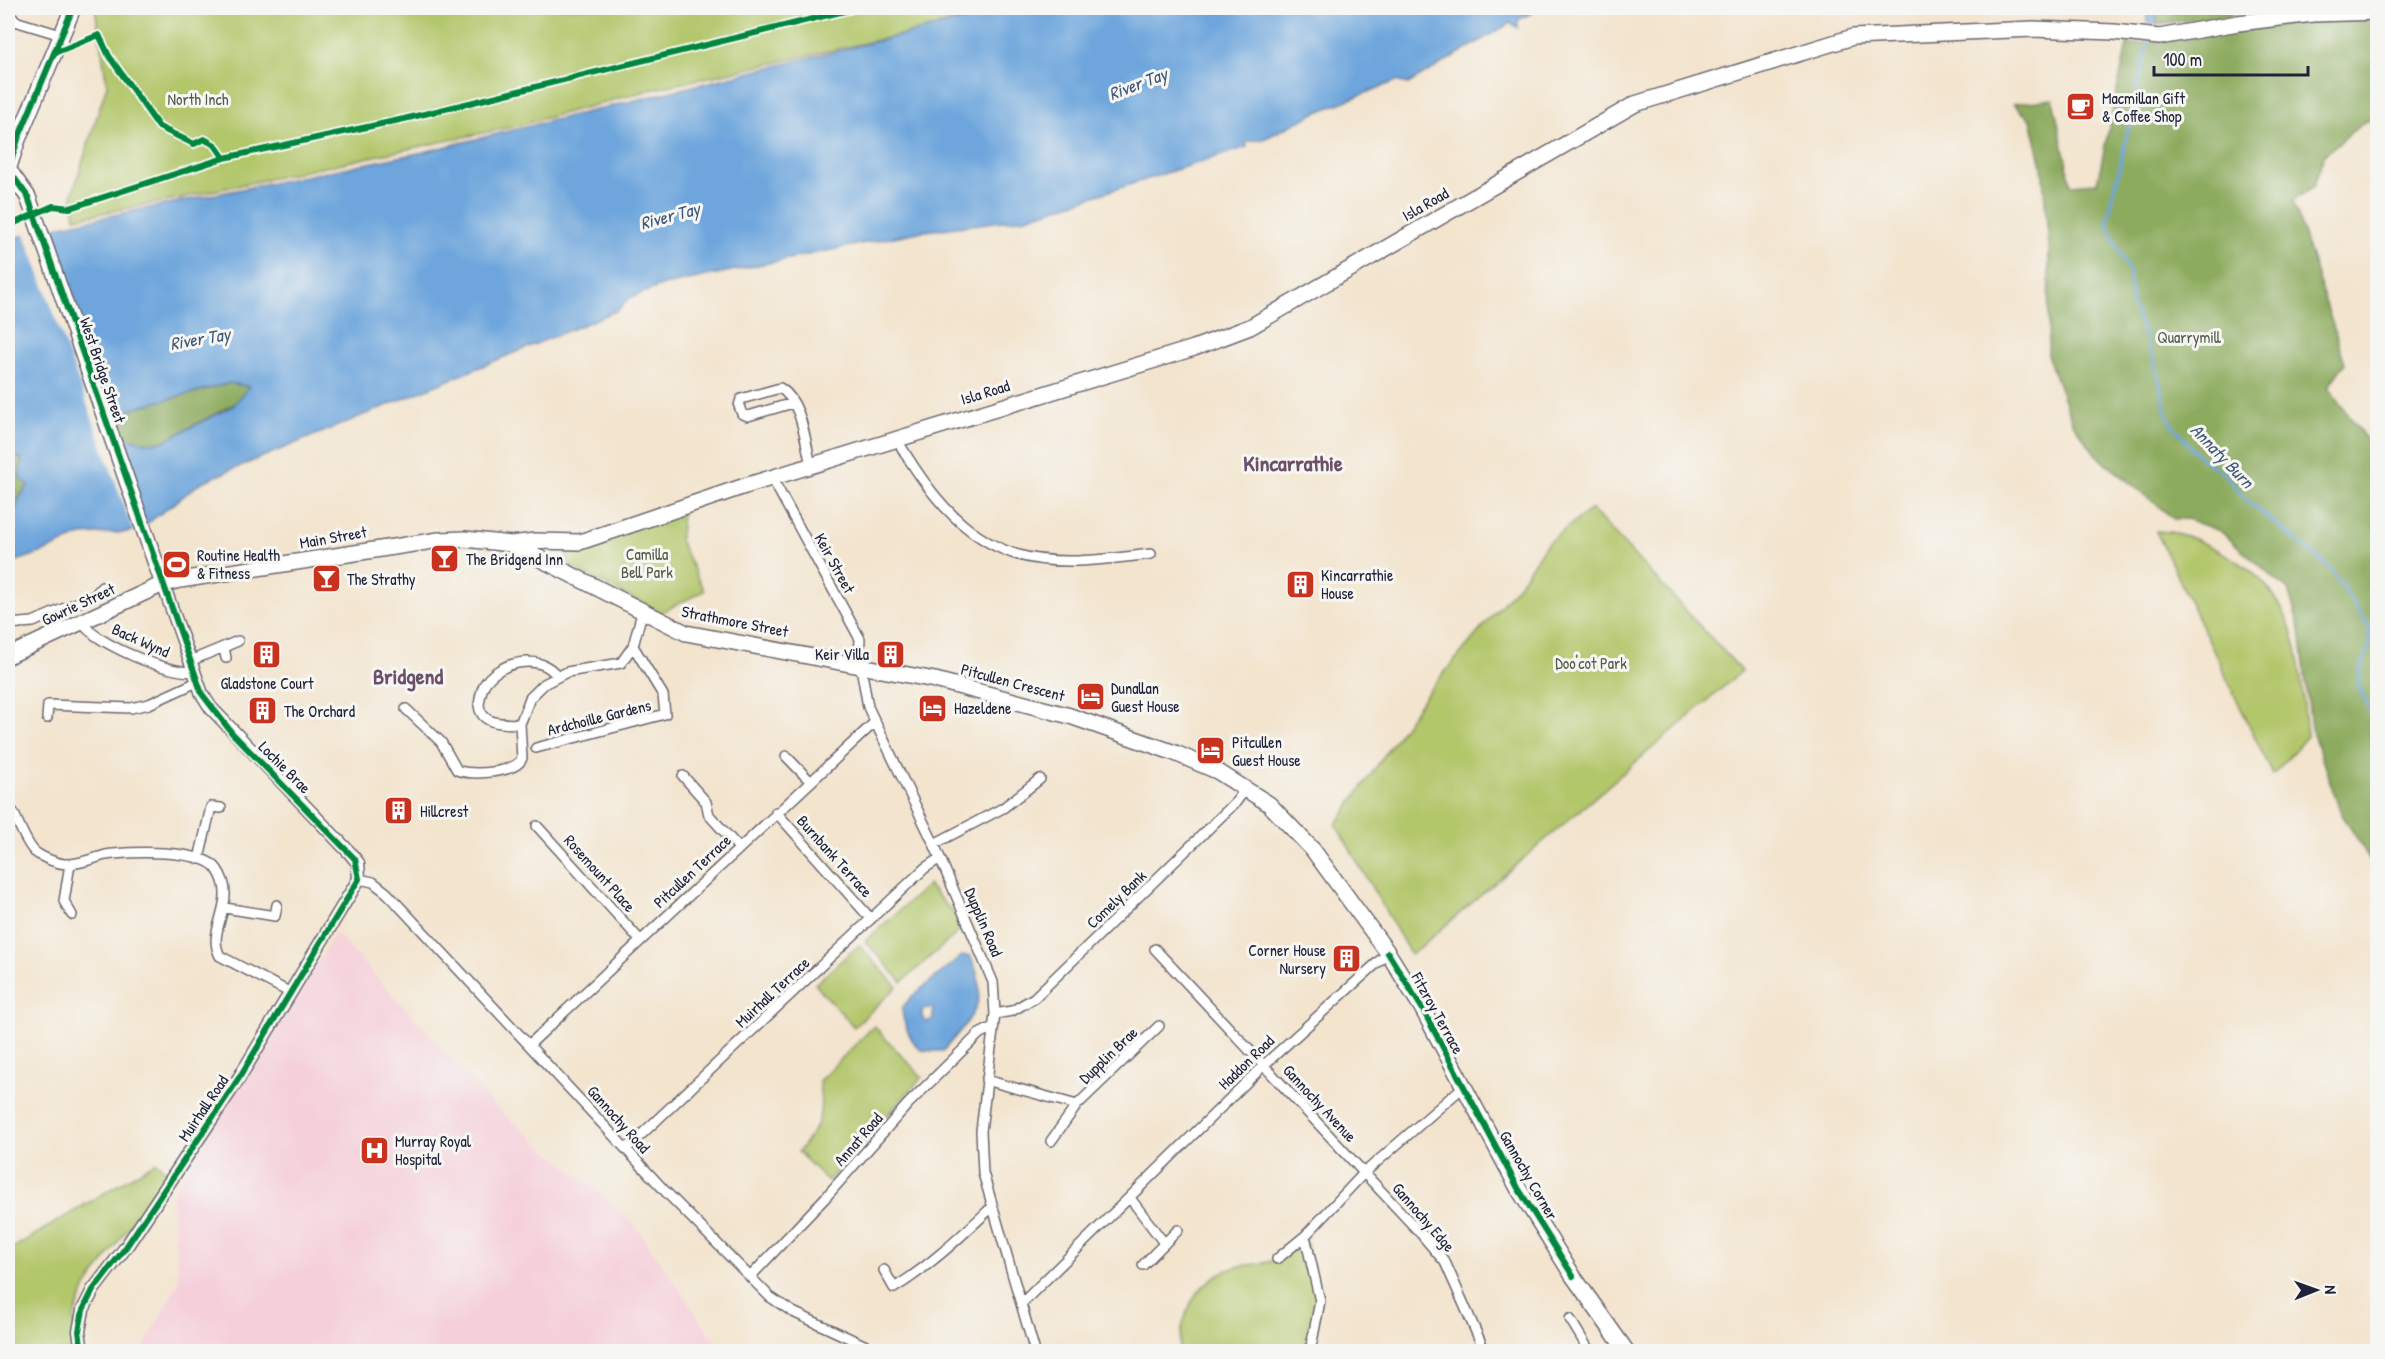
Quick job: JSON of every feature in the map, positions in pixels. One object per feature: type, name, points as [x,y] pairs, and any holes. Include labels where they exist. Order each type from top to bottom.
[{"type":"main road","points":[[8,169],[18,138],[73,8]]},
{"type":"main road","name":"Isla Road","points":[[511,544],[535,541],[580,542],[811,465],[1194,348],[1250,327],[1635,104],[1853,37],[2033,29],[2114,32],[2159,37],[2238,23],[2313,14],[2378,12]]},
{"type":"main road","name":"West Bridge Street","points":[[8,169],[28,197],[163,584]]},
{"type":"main road","name":"Main Street","points":[[163,584],[428,541],[465,539],[511,544]]},
{"type":"main road","name":"Strathmore Street","points":[[511,544],[642,613],[686,633],[863,665]]},
{"type":"main road","name":"Gowrie Street","points":[[8,656],[163,584]]},
{"type":"main road","name":"Pitcullen Crescent","points":[[863,665],[1023,702],[1127,734],[1216,771],[1269,804],[1325,866]]},
{"type":"main road","name":"Fitzroy Terrace","points":[[1325,866],[1388,953],[1422,1008],[1463,1087]]},
{"type":"main road","name":"Gannochy Corner","points":[[1463,1087],[1518,1188],[1573,1276],[1627,1352]]},
{"type":"street","points":[[8,15],[18,22],[61,35]]},
{"type":"street","points":[[794,404],[748,416],[742,414],[739,406],[741,399],[748,396],[780,387],[787,392],[794,404],[811,465]]},
{"type":"street","points":[[897,438],[917,474],[942,507],[986,541],[1015,554],[1094,561],[1151,554]]},
{"type":"street","name":"Keir Street","points":[[772,478],[860,639],[859,656],[863,665]]},
{"type":"street","name":"Lochie Brae","points":[[163,584],[194,672],[210,708],[355,860],[358,879]]},
{"type":"street","points":[[8,624],[33,622],[95,595],[102,587]]},
{"type":"street","points":[[406,709],[441,742],[457,770],[478,774],[521,762],[523,753],[520,724],[530,698],[543,684],[557,676],[621,663],[633,646],[642,613]]},
{"type":"street","name":"Back Wynd","points":[[83,622],[88,632],[157,666],[186,673],[194,672]]},
{"type":"street","points":[[47,718],[48,705],[131,708],[149,704],[224,647],[238,640]]},
{"type":"street","name":"Ardchoille Gardens","points":[[536,748],[665,714],[663,695],[633,646]]},
{"type":"street","points":[[224,647],[226,658]]},
{"type":"street","points":[[520,724],[489,721],[484,717],[479,705],[486,682],[503,669],[531,662],[548,666],[557,676]]},
{"type":"street","name":"Dupplin Road","points":[[863,665],[868,707],[874,722],[934,844],[993,982],[995,1014],[986,1080],[983,1173],[991,1208],[1035,1352]]},
{"type":"street","name":"Pitcullen Terrace","points":[[530,1044],[874,722]]},
{"type":"street","points":[[786,756],[810,780]]},
{"type":"street","points":[[682,776],[706,802],[709,815],[739,848]]},
{"type":"street","points":[[934,844],[1003,808],[1040,779]]},
{"type":"street","name":"Comely Bank","points":[[995,1014],[1012,1011],[1034,998],[1236,802],[1246,788]]},
{"type":"street","points":[[199,859],[211,807],[221,808]]},
{"type":"street","points":[[8,814],[14,812],[34,851],[54,861],[70,864],[122,854],[180,854],[215,866],[224,881],[227,895],[216,941],[220,956],[291,993]]},
{"type":"street","name":"Burnbank Terrace","points":[[776,812],[872,919]]},
{"type":"street","name":"Rosemount Place","points":[[537,826],[640,940]]},
{"type":"street","name":"Muirhall Terrace","points":[[626,1149],[925,868],[940,858]]},
{"type":"street","points":[[70,864],[64,901],[72,915]]},
{"type":"street","name":"Muirhall Road","points":[[82,1352],[80,1331],[83,1310],[93,1290],[181,1165],[291,993],[358,879]]},
{"type":"street","name":"Gannochy Road","points":[[358,879],[373,882],[387,893],[626,1149],[770,1298],[793,1312],[879,1352]]},
{"type":"street","points":[[225,908],[274,916],[277,905]]},
{"type":"street","name":"Gannochy Avenue","points":[[1155,949],[1265,1064],[1364,1173]]},
{"type":"street","name":"Haddon Road","points":[[1021,1304],[1265,1064],[1388,953]]},
{"type":"street","name":"Dupplin Brae","points":[[1051,1141],[1077,1105],[1159,1026]]},
{"type":"street","name":"Annat Road","points":[[750,1277],[825,1198],[908,1104],[979,1034],[993,1027]]},
{"type":"street","name":"Dupplin Brae","points":[[986,1080],[1077,1105]]},
{"type":"street","points":[[1277,1259],[1305,1236],[1364,1173],[1463,1087]]},
{"type":"street","name":"Gannochy Edge","points":[[1364,1173],[1415,1227],[1444,1262],[1485,1352]]},
{"type":"street","points":[[1130,1198],[1164,1243]]},
{"type":"street","points":[[884,1270],[894,1288],[914,1276],[952,1245],[991,1208]]},
{"type":"street","points":[[1143,1265],[1178,1230]]},
{"type":"street","points":[[1305,1236],[1320,1301],[1310,1352]]},
{"type":"street","points":[[1570,1319],[1590,1352]]},
{"type":"shaded area","points":[[2227,8],[2307,8],[2237,16]]},
{"type":"shaded area","name":"Murray Royal Hospital","points":[[336,933],[495,1106],[633,1222],[722,1351],[141,1352],[179,1282],[171,1195]]},
{"type":"green space","name":"North Inch","points":[[95,8],[1001,8],[928,29],[650,90],[520,125],[161,202],[75,218],[72,195],[107,85]]},
{"type":"green space","points":[[2156,8],[2223,8],[2234,16],[2157,24]]},
{"type":"green space","name":"Quarrymill","points":[[2377,13],[2377,118],[2364,122],[2324,155],[2314,186],[2293,201],[2345,363],[2328,387],[2377,454],[2377,871],[2341,813],[2311,728],[2300,630],[2288,590],[2220,531],[2187,519],[2174,519],[2096,455],[2072,422],[2048,357],[2049,248],[2042,166],[2031,120],[2013,104],[2053,99],[2071,185],[2097,183],[2127,45]]},
{"type":"green space","points":[[231,383],[249,387],[236,403],[162,442],[147,443],[113,434],[108,421],[138,407]]},
{"type":"green space","points":[[8,452],[22,459],[22,468],[29,485],[19,498],[16,509],[8,509]]},
{"type":"green space","name":"Doo'cot Park","points":[[1591,509],[1742,671],[1411,955],[1336,825],[1428,692],[1520,583],[1547,543]]},
{"type":"green space","name":"Camilla Bell Park","points":[[682,511],[680,541],[704,591],[660,613],[566,564],[569,548]]},
{"type":"green space","points":[[2156,531],[2181,534],[2194,539],[2245,566],[2265,585],[2280,605],[2297,652],[2307,736],[2273,775]]},
{"type":"green space","points":[[928,885],[965,926],[902,982],[865,941]]},
{"type":"green space","points":[[859,945],[897,987],[854,1027],[815,984]]},
{"type":"green space","points":[[874,1026],[922,1077],[828,1181],[798,1152],[819,1120],[821,1103],[819,1081]]},
{"type":"green space","points":[[156,1162],[168,1172],[86,1287],[74,1316],[75,1351],[8,1351],[8,1251]]},
{"type":"green space","points":[[1305,1236],[1320,1301],[1310,1351],[1179,1352],[1187,1311],[1193,1299],[1210,1280],[1236,1267],[1267,1263],[1277,1259]]},
{"type":"water","name":"River Tay","points":[[1013,8],[1541,8],[1518,20],[1518,28],[1510,23],[1408,84],[1396,81],[1315,113],[1264,139],[1246,142],[1247,147],[1026,218],[918,232],[664,285],[629,298],[618,310],[202,482],[145,525],[129,532],[81,535],[8,564],[8,509],[16,509],[19,498],[29,485],[19,478],[22,459],[8,452],[8,240],[41,230],[423,152]],"holes":[[[230,383],[249,387],[233,406],[162,442],[146,443],[113,434],[108,420],[138,407]]]},
{"type":"water","points":[[2146,8],[2156,8],[2157,24],[2147,22]]},
{"type":"water","points":[[962,956],[970,956],[977,971],[979,985],[976,1008],[943,1051],[923,1050],[911,1038],[905,1025],[902,1008],[911,997]],"holes":[[[933,1008],[933,1019],[927,1022],[922,1017],[922,1011]]]},
{"type":"pier","points":[[40,227],[146,527],[134,533],[25,234]]},
{"type":"waterway","name":"Annaty Burn","points":[[2148,41],[2107,223],[2129,273],[2131,301],[2154,359],[2168,419],[2200,458],[2224,474],[2245,499],[2330,568],[2369,627],[2370,645],[2359,672],[2359,687],[2377,727],[2378,741]]},
{"type":"cycle path","points":[[8,170],[18,139],[73,8]]},
{"type":"cycle path","points":[[8,226],[53,206],[70,208],[224,158],[404,119],[857,8]]},
{"type":"cycle path","points":[[54,53],[99,35],[109,56],[159,127],[194,144],[204,139],[215,145],[224,158]]},
{"type":"cycle path","points":[[8,169],[28,197],[202,694],[232,733],[355,859],[359,879],[239,1078],[126,1247],[93,1290],[83,1310],[79,1331],[82,1352]]},
{"type":"cycle path","points":[[1388,953],[1422,1008],[1518,1188],[1573,1276]]},
{"type":"place","name":"Macmillan Gift & Coffee Shop","points":[[2081,107]]},
{"type":"place","name":"The Bridgend Inn","points":[[445,559]]},
{"type":"place","name":"Routine Health & Fitness","points":[[176,564]]},
{"type":"place","name":"The Strathy","points":[[326,579]]},
{"type":"place","name":"Kincarrathie House","points":[[1300,584]]},
{"type":"place","name":"Keir Villa","points":[[890,654]]},
{"type":"place","name":"Gladstone Court","points":[[267,655]]},
{"type":"place","name":"Dunallan Guest House","points":[[1090,697]]},
{"type":"place","name":"Hazeldene","points":[[933,708]]},
{"type":"place","name":"The Orchard","points":[[263,711]]},
{"type":"place","name":"Pitcullen Guest House","points":[[1211,751]]},
{"type":"place","name":"Hillcrest","points":[[399,811]]},
{"type":"place","name":"Corner House Nursery","points":[[1347,959]]},
{"type":"place","name":"Murray Royal Hospital","points":[[374,1150]]},
{"type":"district","name":"Kincarrathie","points":[[1293,463]]},
{"type":"district","name":"Bridgend","points":[[408,676]]}]
